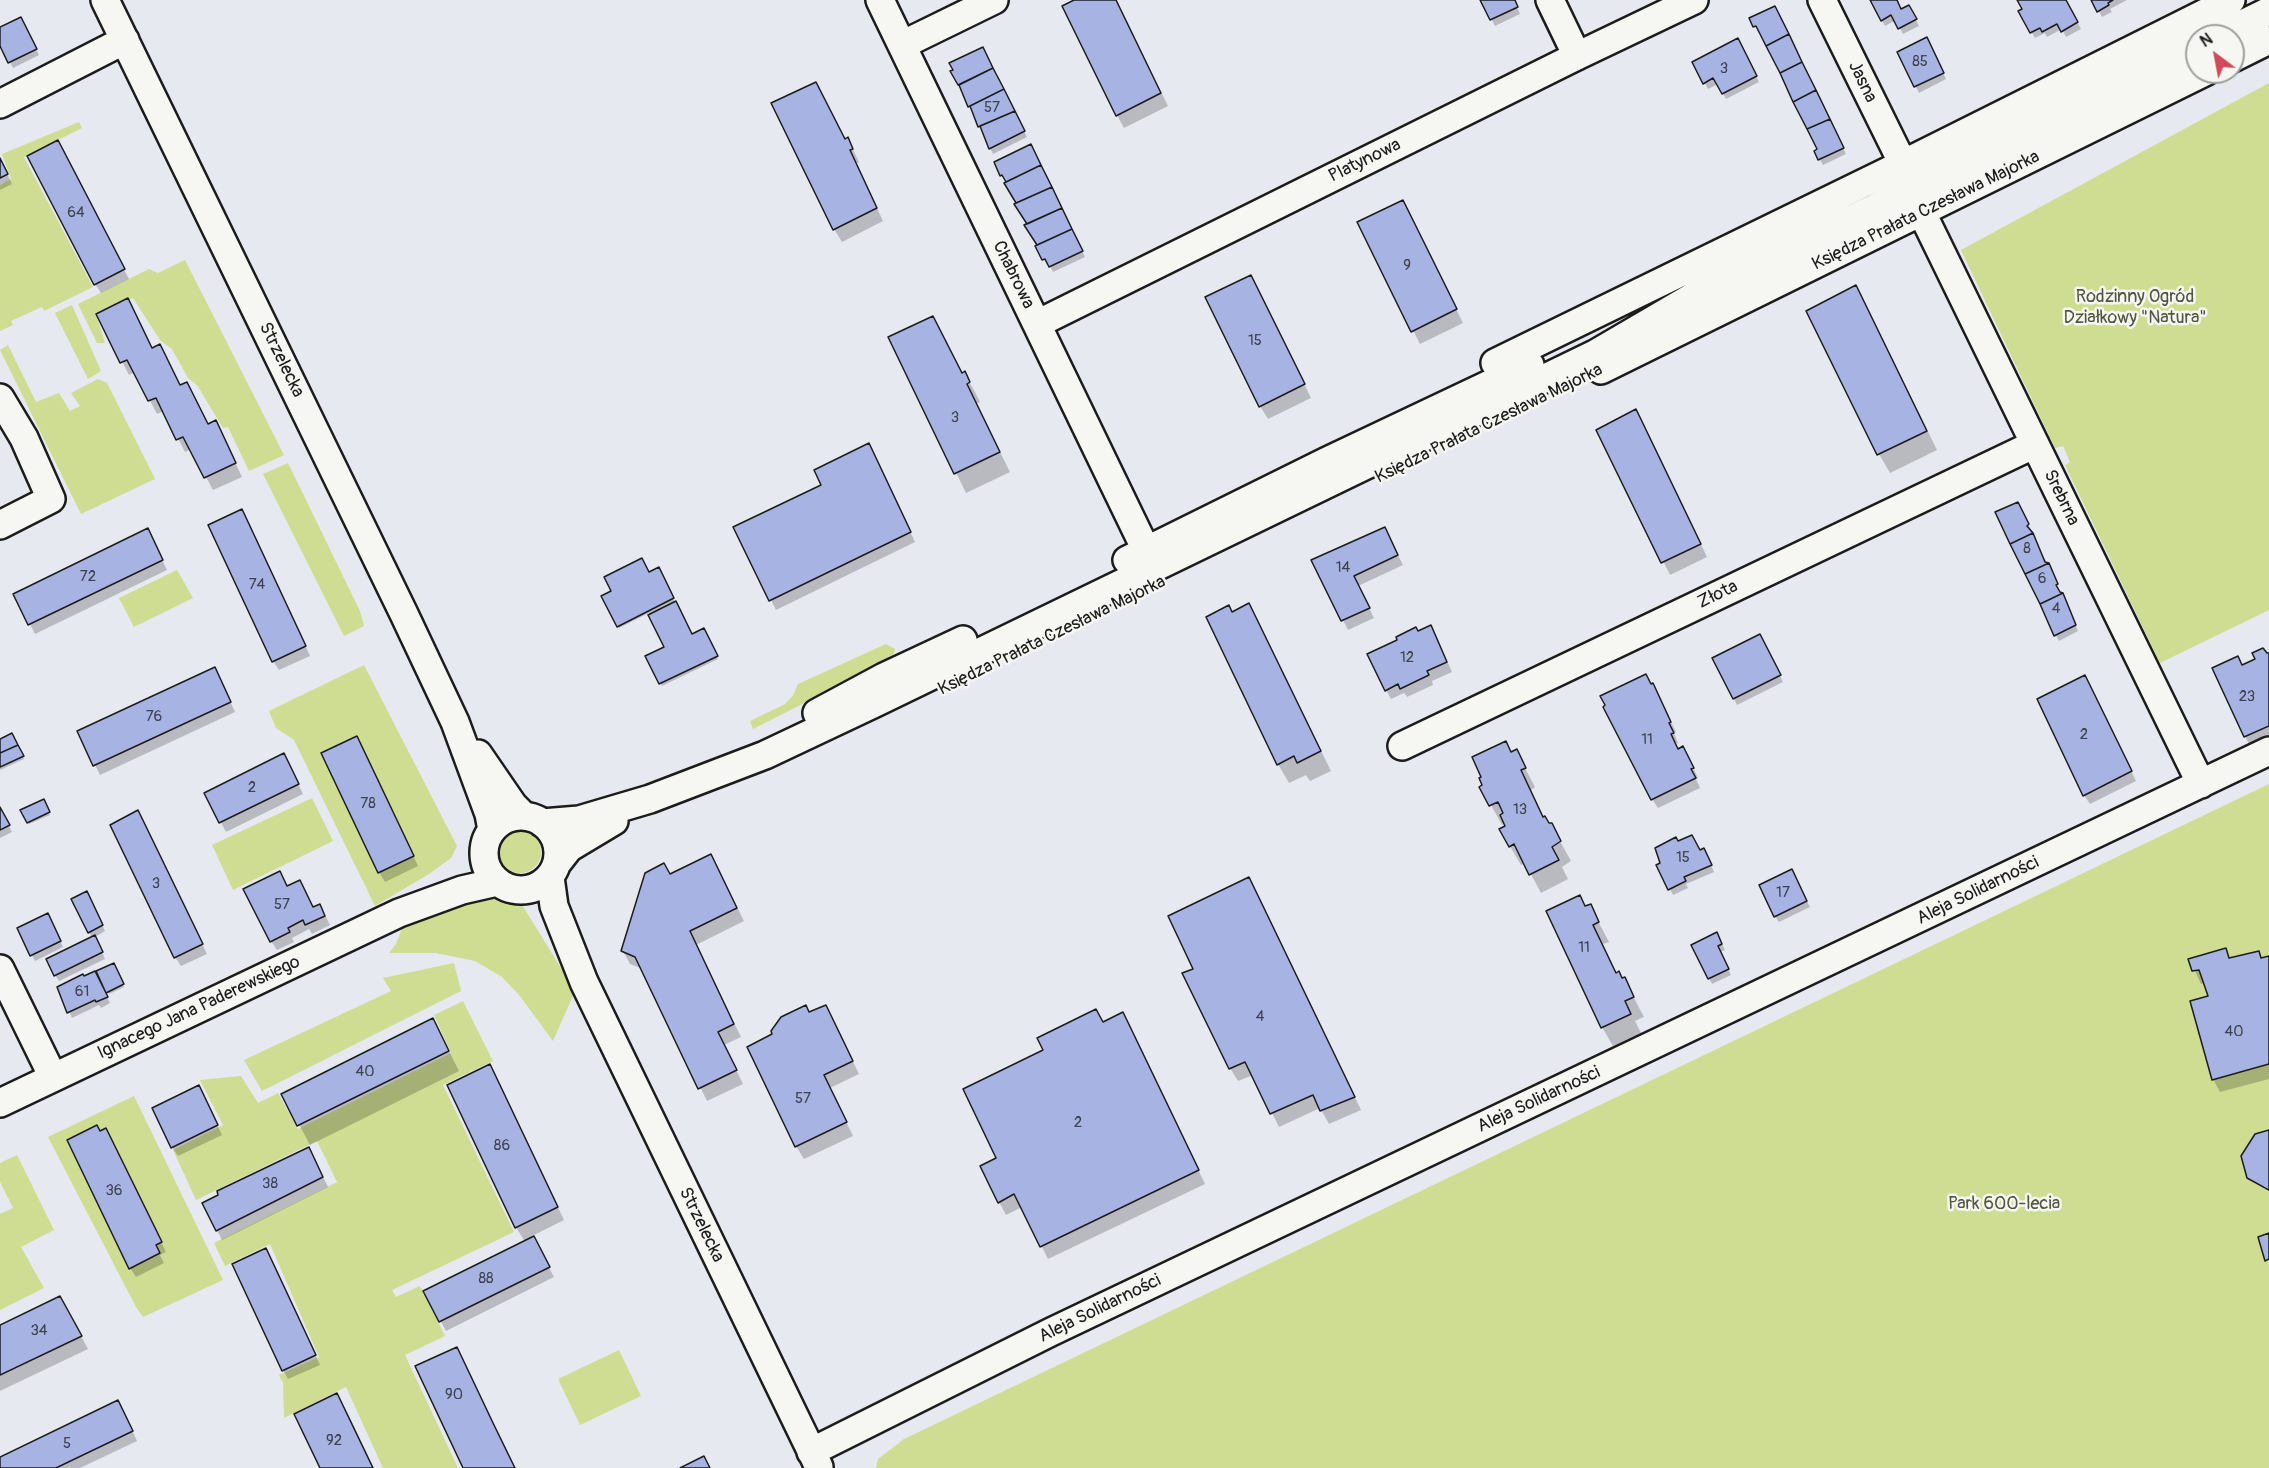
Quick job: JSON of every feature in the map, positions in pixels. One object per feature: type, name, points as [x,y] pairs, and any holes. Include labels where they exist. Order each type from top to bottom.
[{"type":"street","name":"Strzelecka","points":[[105,0],[404,614],[454,722],[489,814],[488,841]]},
{"type":"street","name":"Chabrowa","points":[[880,0],[1146,550]]},
{"type":"street","points":[[902,45],[994,0]]},
{"type":"street","points":[[1550,0],[1577,56]]},
{"type":"street","name":"Platynowa","points":[[1036,324],[1694,0]]},
{"type":"street","name":"Jasna","points":[[1822,0],[1903,164]]},
{"type":"street","name":"Księdza Prałata Czesława Majorka","points":[[1362,444],[1418,406],[1475,373],[1903,164],[2231,0]]},
{"type":"street","points":[[2242,24],[2269,11]]},
{"type":"street","points":[[0,104],[125,40]]},
{"type":"street","points":[[2245,52],[2269,40]]},
{"type":"street","name":"Księdza Prałata Czesława Majorka","points":[[533,819],[579,820],[650,799],[765,755],[1595,354],[1701,292],[2185,53]]},
{"type":"street","name":"Księdza Prałata Czesława Majorka","points":[[765,755],[816,745],[903,709],[1922,213],[2185,82]]},
{"type":"street","name":"Srebrna","points":[[1922,213],[2200,784]]},
{"type":"street","name":"Księdza Prałata Czesława Majorka","points":[[765,755],[803,722],[832,703],[1362,444],[1651,310],[1701,292]]},
{"type":"street","points":[[0,398],[24,438],[51,500],[0,525]]},
{"type":"street","name":"Złota","points":[[1402,746],[2035,444]]},
{"type":"street","name":"Strzelecka","points":[[454,722],[513,805],[533,819]]},
{"type":"street","name":"Aleja Solidarności","points":[[815,1460],[1051,1332],[2269,752]]},
{"type":"street","name":"Księdza Prałata Czesława Majorka","points":[[554,869],[569,848],[650,799]]},
{"type":"street","points":[[506,819],[533,819],[554,836],[559,853],[554,869],[537,887],[509,887],[490,874],[485,863],[488,841],[506,819]]},
{"type":"street","name":"Ignacego Jana Paderewskiego","points":[[399,914],[457,876],[488,841]]},
{"type":"street","name":"Strzelecka","points":[[554,869],[555,906],[584,982],[815,1460]]},
{"type":"street","name":"Strzelecka","points":[[509,887],[539,914],[584,982]]},
{"type":"street","name":"Ignacego Jana Paderewskiego","points":[[0,1103],[399,914],[462,890],[509,887]]},
{"type":"street","points":[[0,969],[53,1077]]},
{"type":"green space","name":"Rodzinny Ogród Działkowy \"Natura\"","points":[[2269,83],[2269,610],[2160,663],[2065,465],[2070,462],[2063,446],[2055,448],[1961,250]]},
{"type":"green space","points":[[79,122],[82,128],[24,157],[93,287],[44,311],[42,307],[11,321],[13,325],[0,331],[0,185],[11,179],[2,154]]},
{"type":"green space","points":[[185,260],[284,455],[249,471],[228,427],[223,428],[197,385],[188,378],[172,349],[160,340],[133,298],[96,314],[105,343],[97,343],[78,304],[149,269],[158,273]]},
{"type":"green space","points":[[72,305],[101,371],[88,379],[55,313]]},
{"type":"green space","points":[[8,345],[36,402],[59,393],[70,411],[80,406],[71,393],[98,379],[107,383],[155,479],[81,514],[0,350]]},
{"type":"green space","points":[[288,463],[360,611],[364,626],[344,636],[263,474]]},
{"type":"green space","points":[[177,570],[193,598],[134,627],[119,598]]},
{"type":"green space","points":[[886,644],[895,649],[893,658],[753,729],[750,721],[785,704],[793,696],[798,684]]},
{"type":"green space","points":[[364,665],[457,846],[451,858],[375,906],[294,740],[276,728],[269,711]]},
{"type":"green space","name":"Park 600-lecia","points":[[2269,784],[2269,1468],[876,1468],[878,1459],[904,1439]]},
{"type":"green space","points":[[312,798],[333,841],[233,890],[212,845]]},
{"type":"green space","points":[[520,831],[528,832],[535,837],[540,844],[540,860],[535,867],[528,872],[520,873],[512,872],[505,867],[500,860],[499,852],[500,844],[505,837],[512,832]]},
{"type":"green space","points":[[479,892],[500,893],[521,903],[575,991],[553,1041],[520,996],[502,977],[475,961],[436,953],[389,953],[396,944],[402,928]]},
{"type":"green space","points":[[454,963],[461,991],[262,1091],[244,1060],[391,991],[383,978]]},
{"type":"green space","points":[[463,1001],[493,1061],[443,1085],[514,1232],[392,1290],[396,1297],[420,1286],[445,1336],[405,1355],[458,1468],[383,1468],[346,1387],[284,1418],[283,1383],[279,1375],[319,1357],[270,1244],[225,1266],[214,1243],[337,1182],[317,1141],[196,1200],[173,1150],[223,1125],[200,1080],[241,1076],[258,1103],[278,1093],[298,1129],[451,1053],[434,1015]]},
{"type":"green space","points":[[134,1096],[223,1280],[143,1317],[48,1137]]},
{"type":"green space","points":[[17,1155],[54,1230],[21,1247],[44,1288],[0,1310],[0,1214],[13,1208],[0,1182],[0,1163]]},
{"type":"green space","points":[[619,1350],[641,1396],[580,1425],[558,1379]]},
{"type":"building","points":[[1074,0],[1116,0],[1161,93],[1116,116],[1062,6]]},
{"type":"building","points":[[1480,0],[1515,0],[1518,7],[1490,20]]},
{"type":"building","points":[[1870,0],[1897,0],[1901,9],[1909,5],[1917,19],[1898,29],[1891,15],[1881,21]]},
{"type":"building","points":[[2017,0],[2066,0],[2078,22],[2061,32],[2057,24],[2042,32],[2040,28],[2030,33],[2018,11],[2022,9]]},
{"type":"building","points":[[2091,0],[2113,0],[2097,12]]},
{"type":"building","points":[[1775,6],[1789,34],[1766,46],[1756,26],[1753,27],[1749,18]]},
{"type":"building","points":[[21,17],[37,49],[8,63],[0,46],[0,27]]},
{"type":"building","points":[[1789,34],[1802,62],[1780,73],[1766,46]]},
{"type":"building","points":[[1927,37],[1944,73],[1914,87],[1897,52]]},
{"type":"building","points":[[1738,38],[1757,76],[1722,94],[1713,78],[1703,84],[1692,62]]},
{"type":"building","points":[[983,47],[993,68],[958,85],[950,71],[953,70],[949,63]]},
{"type":"building","points":[[1802,62],[1816,90],[1793,102],[1780,73]]},
{"type":"building","points":[[993,68],[1004,89],[968,107],[959,85]]},
{"type":"building","points":[[816,82],[845,139],[848,137],[853,149],[850,150],[877,208],[833,230],[771,103]]},
{"type":"building","points":[[1004,89],[1015,111],[978,127],[970,106]]},
{"type":"building","points":[[1816,90],[1830,119],[1807,129],[1793,102]]},
{"type":"building","points":[[1015,111],[1025,131],[989,149],[980,126]]},
{"type":"building","points":[[1830,119],[1844,148],[1818,160],[1814,151],[1817,149],[1807,129]]},
{"type":"building","points":[[58,140],[125,269],[94,285],[27,156]]},
{"type":"building","points":[[1031,144],[1041,165],[1006,182],[1002,175],[1000,176],[994,162]]},
{"type":"building","points":[[0,158],[8,174],[0,178]]},
{"type":"building","points":[[1041,165],[1052,187],[1016,203],[1004,183]]},
{"type":"building","points":[[1052,187],[1062,208],[1027,224],[1014,204]]},
{"type":"building","points":[[1403,200],[1457,309],[1411,332],[1357,222]]},
{"type":"building","points":[[1062,208],[1072,229],[1037,245],[1024,225]]},
{"type":"building","points":[[1072,229],[1083,251],[1049,267],[1045,259],[1042,260],[1035,246]]},
{"type":"building","points":[[1251,275],[1305,384],[1259,407],[1205,297]]},
{"type":"building","points":[[1856,285],[1927,431],[1877,455],[1806,311]]},
{"type":"building","points":[[128,298],[152,348],[160,344],[180,385],[187,382],[208,424],[216,420],[236,463],[204,478],[183,437],[176,440],[156,398],[148,401],[127,360],[120,363],[96,314]]},
{"type":"building","points":[[933,316],[962,373],[965,371],[970,382],[967,384],[1000,452],[954,474],[888,337]]},
{"type":"building","points":[[1636,409],[1701,544],[1661,563],[1596,430]]},
{"type":"building","points":[[869,443],[911,532],[769,601],[733,527],[821,485],[814,470]]},
{"type":"building","points":[[2018,502],[2029,524],[2027,526],[2033,533],[2010,544],[1995,512]]},
{"type":"building","points":[[242,509],[306,646],[272,662],[208,525]]},
{"type":"building","points":[[1385,527],[1398,555],[1354,576],[1370,608],[1341,621],[1311,560]]},
{"type":"building","points":[[148,528],[163,560],[28,625],[13,594]]},
{"type":"building","points":[[2033,533],[2045,562],[2049,563],[2025,574],[2010,544]]},
{"type":"building","points":[[642,558],[649,572],[659,567],[674,598],[617,627],[601,596],[611,591],[604,577]]},
{"type":"building","points":[[2049,563],[2058,584],[2056,585],[2063,593],[2040,604],[2025,574]]},
{"type":"building","points":[[2063,593],[2076,625],[2054,636],[2040,604]]},
{"type":"building","points":[[676,601],[692,634],[704,628],[718,656],[659,684],[645,656],[664,647],[648,615]]},
{"type":"building","points":[[1249,603],[1321,751],[1297,763],[1294,756],[1277,765],[1206,617],[1229,605],[1232,612]]},
{"type":"building","points":[[1431,625],[1447,662],[1427,671],[1429,675],[1400,689],[1398,684],[1385,691],[1367,654],[1397,640],[1396,637],[1416,627],[1418,631]]},
{"type":"building","points":[[1760,634],[1781,675],[1733,699],[1712,658]]},
{"type":"building","points":[[2263,648],[2269,653],[2269,726],[2244,737],[2212,668],[2238,656],[2242,665],[2255,659],[2252,653]]},
{"type":"building","points":[[215,667],[231,702],[93,766],[77,731]]},
{"type":"building","points":[[1646,674],[1651,684],[1653,683],[1671,722],[1669,723],[1674,733],[1671,734],[1678,749],[1683,746],[1694,768],[1691,769],[1696,778],[1651,800],[1603,707],[1605,705],[1600,696]]},
{"type":"building","points":[[2085,675],[2132,771],[2083,796],[2037,699]]},
{"type":"building","points":[[12,733],[18,745],[0,753],[0,739]]},
{"type":"building","points":[[357,736],[414,856],[378,873],[321,753]]},
{"type":"building","points":[[1506,741],[1511,752],[1517,749],[1526,768],[1521,770],[1543,817],[1545,816],[1549,823],[1552,823],[1561,841],[1552,847],[1559,860],[1529,875],[1514,844],[1509,847],[1499,829],[1505,826],[1500,815],[1503,813],[1498,802],[1489,806],[1479,787],[1482,785],[1479,778],[1481,777],[1472,757]]},
{"type":"building","points":[[18,745],[24,756],[0,767],[0,753]]},
{"type":"building","points":[[284,753],[299,784],[219,823],[204,793]]},
{"type":"building","points":[[44,799],[50,812],[27,823],[20,810]]},
{"type":"building","points":[[0,807],[10,825],[0,830]]},
{"type":"building","points":[[138,810],[203,944],[174,958],[110,825]]},
{"type":"building","points":[[1692,835],[1700,850],[1704,848],[1712,865],[1684,877],[1686,881],[1668,890],[1656,865],[1660,863],[1655,848],[1676,837],[1678,841]]},
{"type":"building","points":[[711,854],[737,908],[690,931],[734,1024],[718,1032],[737,1070],[698,1089],[635,957],[621,951],[645,873],[664,863],[670,874]]},
{"type":"building","points":[[1792,869],[1807,901],[1774,917],[1759,885]]},
{"type":"building","points":[[280,871],[287,886],[300,880],[313,907],[320,904],[325,916],[305,925],[303,920],[288,928],[290,932],[270,942],[243,889]]},
{"type":"building","points":[[1249,877],[1355,1097],[1320,1111],[1313,1095],[1270,1114],[1245,1062],[1229,1069],[1182,973],[1193,969],[1168,916]]},
{"type":"building","points":[[87,891],[103,925],[88,933],[71,899]]},
{"type":"building","points":[[1580,895],[1585,906],[1591,904],[1599,922],[1593,925],[1616,973],[1619,971],[1622,978],[1625,977],[1634,997],[1625,1001],[1631,1014],[1601,1028],[1546,911]]},
{"type":"building","points":[[48,913],[61,941],[30,956],[17,928]]},
{"type":"building","points":[[1717,932],[1722,944],[1718,946],[1729,969],[1708,979],[1691,945]]},
{"type":"building","points":[[95,935],[103,952],[54,976],[46,959]]},
{"type":"building","points":[[2226,948],[2229,958],[2259,951],[2261,958],[2269,956],[2269,1064],[2212,1080],[2190,1001],[2208,996],[2199,970],[2192,971],[2188,959]]},
{"type":"building","points":[[114,963],[124,984],[106,993],[96,971]]},
{"type":"building","points":[[95,971],[108,997],[96,1002],[95,1000],[67,1013],[57,987],[83,974],[84,976]]},
{"type":"building","points":[[806,1005],[809,1012],[826,1005],[853,1061],[824,1075],[847,1122],[795,1147],[747,1047],[772,1034],[771,1031],[781,1017]]},
{"type":"building","points":[[1096,1009],[1103,1022],[1123,1012],[1199,1170],[1040,1247],[1014,1194],[998,1203],[980,1166],[996,1158],[963,1089],[1043,1050],[1037,1038]]},
{"type":"building","points":[[433,1018],[449,1051],[297,1126],[281,1094]]},
{"type":"building","points":[[490,1064],[558,1207],[515,1228],[447,1085]]},
{"type":"building","points":[[199,1085],[218,1125],[171,1148],[152,1108]]},
{"type":"building","points":[[97,1125],[100,1131],[106,1128],[162,1242],[156,1245],[160,1253],[129,1269],[67,1140]]},
{"type":"building","points":[[2269,1130],[2269,1190],[2247,1178],[2241,1156],[2255,1134]]},
{"type":"building","points":[[309,1147],[323,1177],[216,1231],[202,1203],[218,1195],[217,1191]]},
{"type":"building","points":[[2269,1233],[2269,1259],[2265,1261],[2258,1237]]},
{"type":"building","points":[[534,1236],[550,1267],[439,1322],[423,1291]]},
{"type":"building","points":[[266,1248],[316,1355],[282,1371],[232,1264]]},
{"type":"building","points":[[60,1296],[82,1336],[0,1375],[0,1325]]},
{"type":"building","points":[[457,1347],[515,1468],[463,1468],[415,1366]]},
{"type":"building","points":[[337,1393],[373,1468],[320,1468],[294,1414]]},
{"type":"building","points":[[118,1400],[133,1431],[56,1468],[0,1468],[0,1457]]},
{"type":"building","points":[[704,1456],[710,1468],[680,1468]]}]
